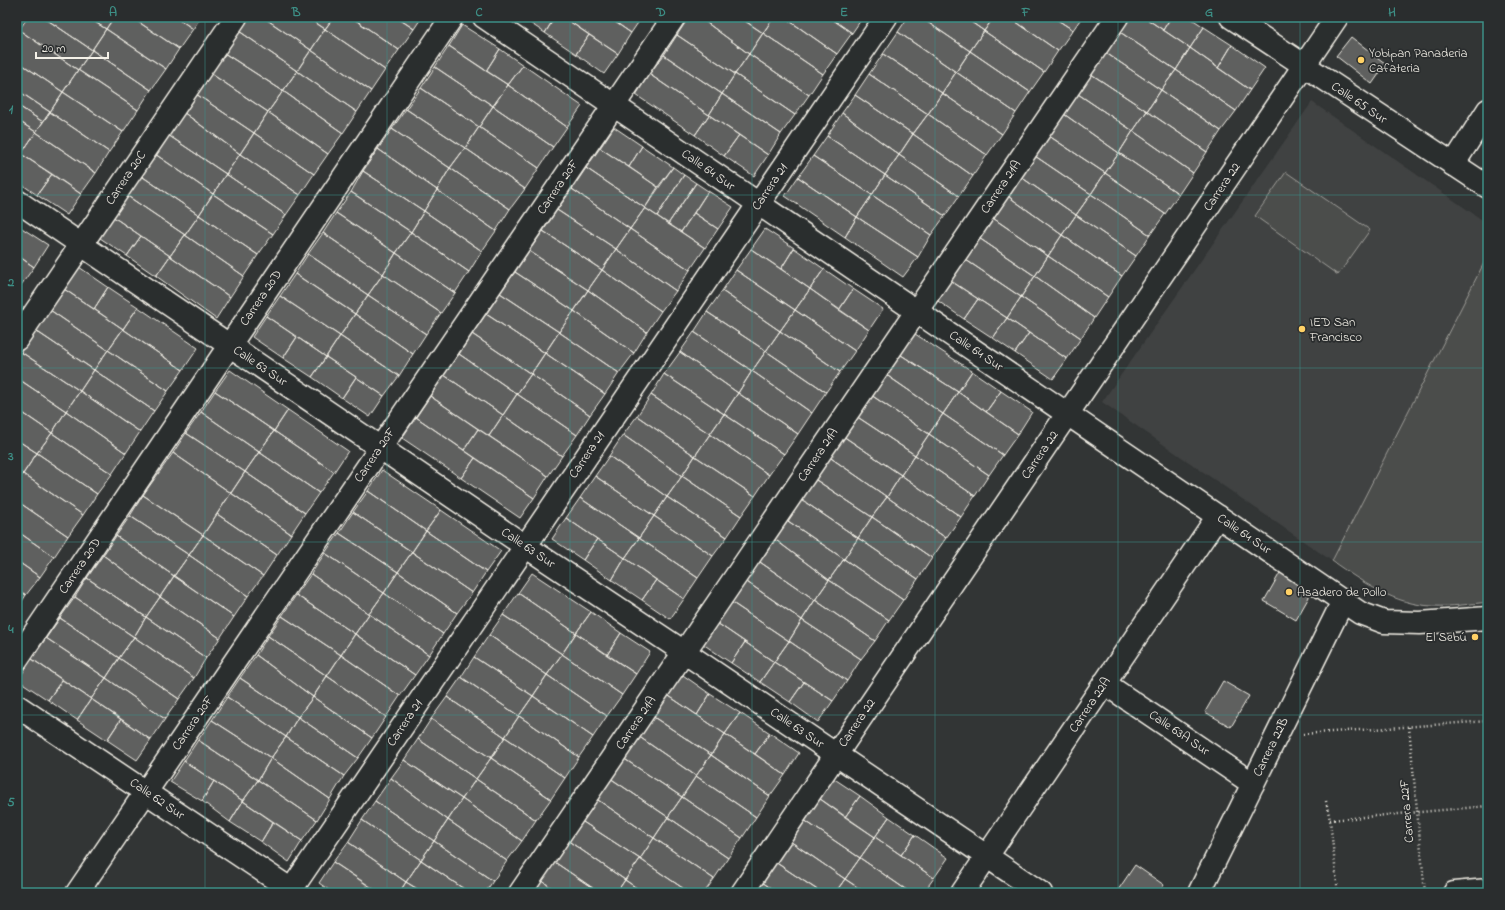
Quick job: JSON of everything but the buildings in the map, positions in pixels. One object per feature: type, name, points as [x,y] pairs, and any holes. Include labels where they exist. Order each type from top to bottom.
[{"type":"street","name":"Carrera 20C","points":[[17,339],[236,17]]},
{"type":"street","name":"Carrera 20D","points":[[17,659],[452,17]]},
{"type":"street","name":"Calle 64 Sur","points":[[484,17],[1360,613],[1384,622],[1420,623],[1488,618]]},
{"type":"street","name":"Carrera 20F","points":[[77,893],[674,17]]},
{"type":"street","name":"Carrera 21","points":[[292,892],[525,546],[886,17]]},
{"type":"street","name":"Carrera 21A","points":[[520,893],[1116,17]]},
{"type":"street","name":"Calle 65 Sur","points":[[1231,17],[1488,188]]},
{"type":"street","name":"Carrera 22","points":[[742,893],[1337,17]]},
{"type":"street","points":[[1452,165],[1488,110]]},
{"type":"street","name":"Calle 63 Sur","points":[[17,201],[525,546],[1041,893]]},
{"type":"street","name":"Carrera 22A","points":[[962,893],[1218,516]]},
{"type":"street","name":"Carrera 22B","points":[[1199,893],[1343,601]]},
{"type":"street","name":"Calle 63A Sur","points":[[1104,684],[1253,784]]},
{"type":"street","name":"Calle 62 Sur","points":[[17,706],[292,892]]},
{"type":"street","points":[[1454,893],[1488,890]]},
{"type":"path","points":[[1302,734],[1488,721]]},
{"type":"path","name":"Carrera 22F","points":[[1410,727],[1425,893]]},
{"type":"path","points":[[1326,801],[1330,820],[1338,893]]},
{"type":"path","points":[[1330,820],[1488,806]]},
{"type":"shaded area","name":"IED San Francisco","points":[[1312,102],[1488,224],[1488,255],[1332,561],[1102,402]]},
{"type":"shaded area","points":[[1286,172],[1370,230],[1338,275],[1255,216]]},
{"type":"shaded area","points":[[1488,255],[1488,602],[1433,606],[1405,602],[1367,584],[1332,561]]},
{"type":"place","name":"Yobipan Panaderia Cafateria","points":[[1361,60]]},
{"type":"place","name":"IED San Francisco","points":[[1302,329]]},
{"type":"place","name":"Asadero de Pollo","points":[[1289,592]]},
{"type":"place","name":"El Sebú","points":[[1475,637]]}]
